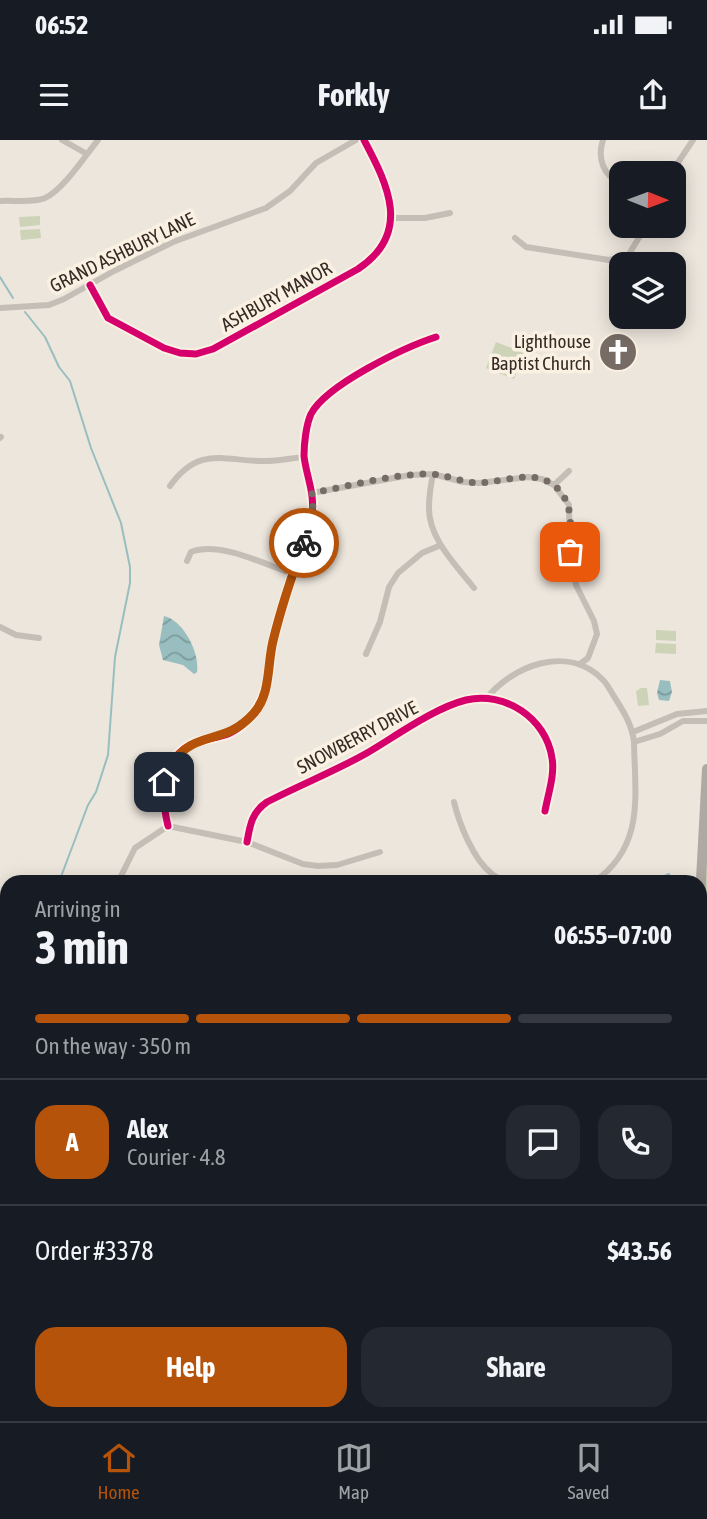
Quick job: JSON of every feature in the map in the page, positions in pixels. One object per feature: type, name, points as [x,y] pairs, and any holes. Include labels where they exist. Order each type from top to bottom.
[{"type":"highway","points":[[701,875],[707,769]]},
{"type":"street","points":[[62,140],[87,154]]},
{"type":"street","points":[[0,201],[43,199],[60,186],[98,140]]},
{"type":"street","name":"GRAND ASHBURY LANE","points":[[0,307],[49,305],[173,242],[266,208],[290,191],[316,163],[356,140]]},
{"type":"street","name":"ASHBURY MANOR","points":[[90,285],[108,318],[164,348],[180,354],[196,354],[213,349],[372,260],[382,247],[388,231],[390,196],[383,175],[364,140]]},
{"type":"street","points":[[603,140],[600,150],[609,176]]},
{"type":"street","points":[[679,161],[693,140]]},
{"type":"street","points":[[390,218],[425,218],[450,213]]},
{"type":"street","points":[[515,238],[526,247],[609,260],[629,254],[639,238]]},
{"type":"street","points":[[168,826],[164,782],[178,754],[189,745],[232,733],[253,714],[261,702],[273,641],[313,511],[304,457],[310,416],[334,389],[414,345],[436,337]]},
{"type":"street","points":[[170,486],[179,474],[200,461],[222,456],[263,461],[304,457]]},
{"type":"street","points":[[554,485],[569,471]]},
{"type":"street","points":[[312,493],[410,475],[433,474],[471,482],[535,478],[554,485],[569,505],[570,552],[576,585],[594,621],[597,634],[588,658],[580,664]]},
{"type":"street","points":[[433,474],[428,508],[431,524],[441,544],[474,588]]},
{"type":"street","points":[[366,654],[380,622],[388,587],[398,573],[422,553],[441,544]]},
{"type":"street","points":[[187,561],[191,552],[200,548],[219,548],[293,574]]},
{"type":"street","points":[[0,627],[16,635],[39,638]]},
{"type":"street","points":[[486,699],[507,677],[526,667],[547,661],[580,664],[603,680],[625,714],[633,732],[634,742],[632,833],[617,861],[601,875]]},
{"type":"street","name":"SNOWBERRY DRIVE","points":[[247,842],[250,821],[258,808],[267,802],[466,700],[506,701],[529,714],[547,741],[552,758],[553,774],[545,811]]},
{"type":"street","points":[[633,732],[671,716],[692,711],[707,712]]},
{"type":"street","points":[[671,716],[675,726]]},
{"type":"street","points":[[634,742],[688,720],[707,721]]},
{"type":"street","points":[[454,802],[481,863],[494,875]]},
{"type":"street","points":[[122,875],[135,848],[168,826],[247,842],[303,864],[318,866],[337,865],[380,852]]},
{"type":"green space","points":[[40,216],[40,225],[20,227],[19,217]]},
{"type":"green space","points":[[40,229],[41,238],[21,240],[20,230]]},
{"type":"green space","points":[[496,342],[524,353],[514,379],[486,368]]},
{"type":"green space","points":[[656,630],[676,631],[676,641],[656,640]]},
{"type":"green space","points":[[656,643],[676,644],[676,654],[655,653]]},
{"type":"green space","points":[[647,688],[649,705],[638,706],[636,691]]},
{"type":"green space","points":[[707,813],[707,875],[704,875]]},
{"type":"water","points":[[164,616],[178,624],[189,638],[196,655],[197,672],[194,674],[183,665],[163,660],[159,645]]},
{"type":"water","points":[[660,680],[670,681],[672,692],[669,701],[659,700],[657,693]]},
{"type":"waterway","points":[[0,277],[13,298]]},
{"type":"waterway","points":[[25,312],[45,337],[59,367],[70,381],[91,448],[121,523],[130,567],[130,583],[115,657],[108,755],[96,792],[88,805],[62,875]]},
{"type":"cycle path","points":[[90,285],[108,318],[164,348],[196,354],[213,349],[358,269],[375,255],[385,240],[390,224],[390,208],[381,174],[364,140]]},
{"type":"cycle path","points":[[168,826],[164,792],[168,770],[173,760],[190,745],[236,730],[246,722],[262,700],[275,633],[312,514],[311,491],[304,456],[311,414],[332,391],[368,368],[436,337]]},
{"type":"cycle path","points":[[247,842],[255,815],[267,802],[355,760],[441,709],[481,698],[509,704],[521,711],[542,731],[553,764],[545,811]]},
{"type":"way so far","points":[[304,543],[313,511],[312,493],[410,475],[433,474],[463,482],[480,483],[528,477],[542,479],[554,485],[564,496],[569,505],[570,552]]},
{"type":"place","name":"Lighthouse Baptist Church","points":[[618,352]]},
{"type":"route","points":[[164,782],[178,754],[189,745],[232,733],[253,714],[261,702],[273,641],[304,543]]}]
